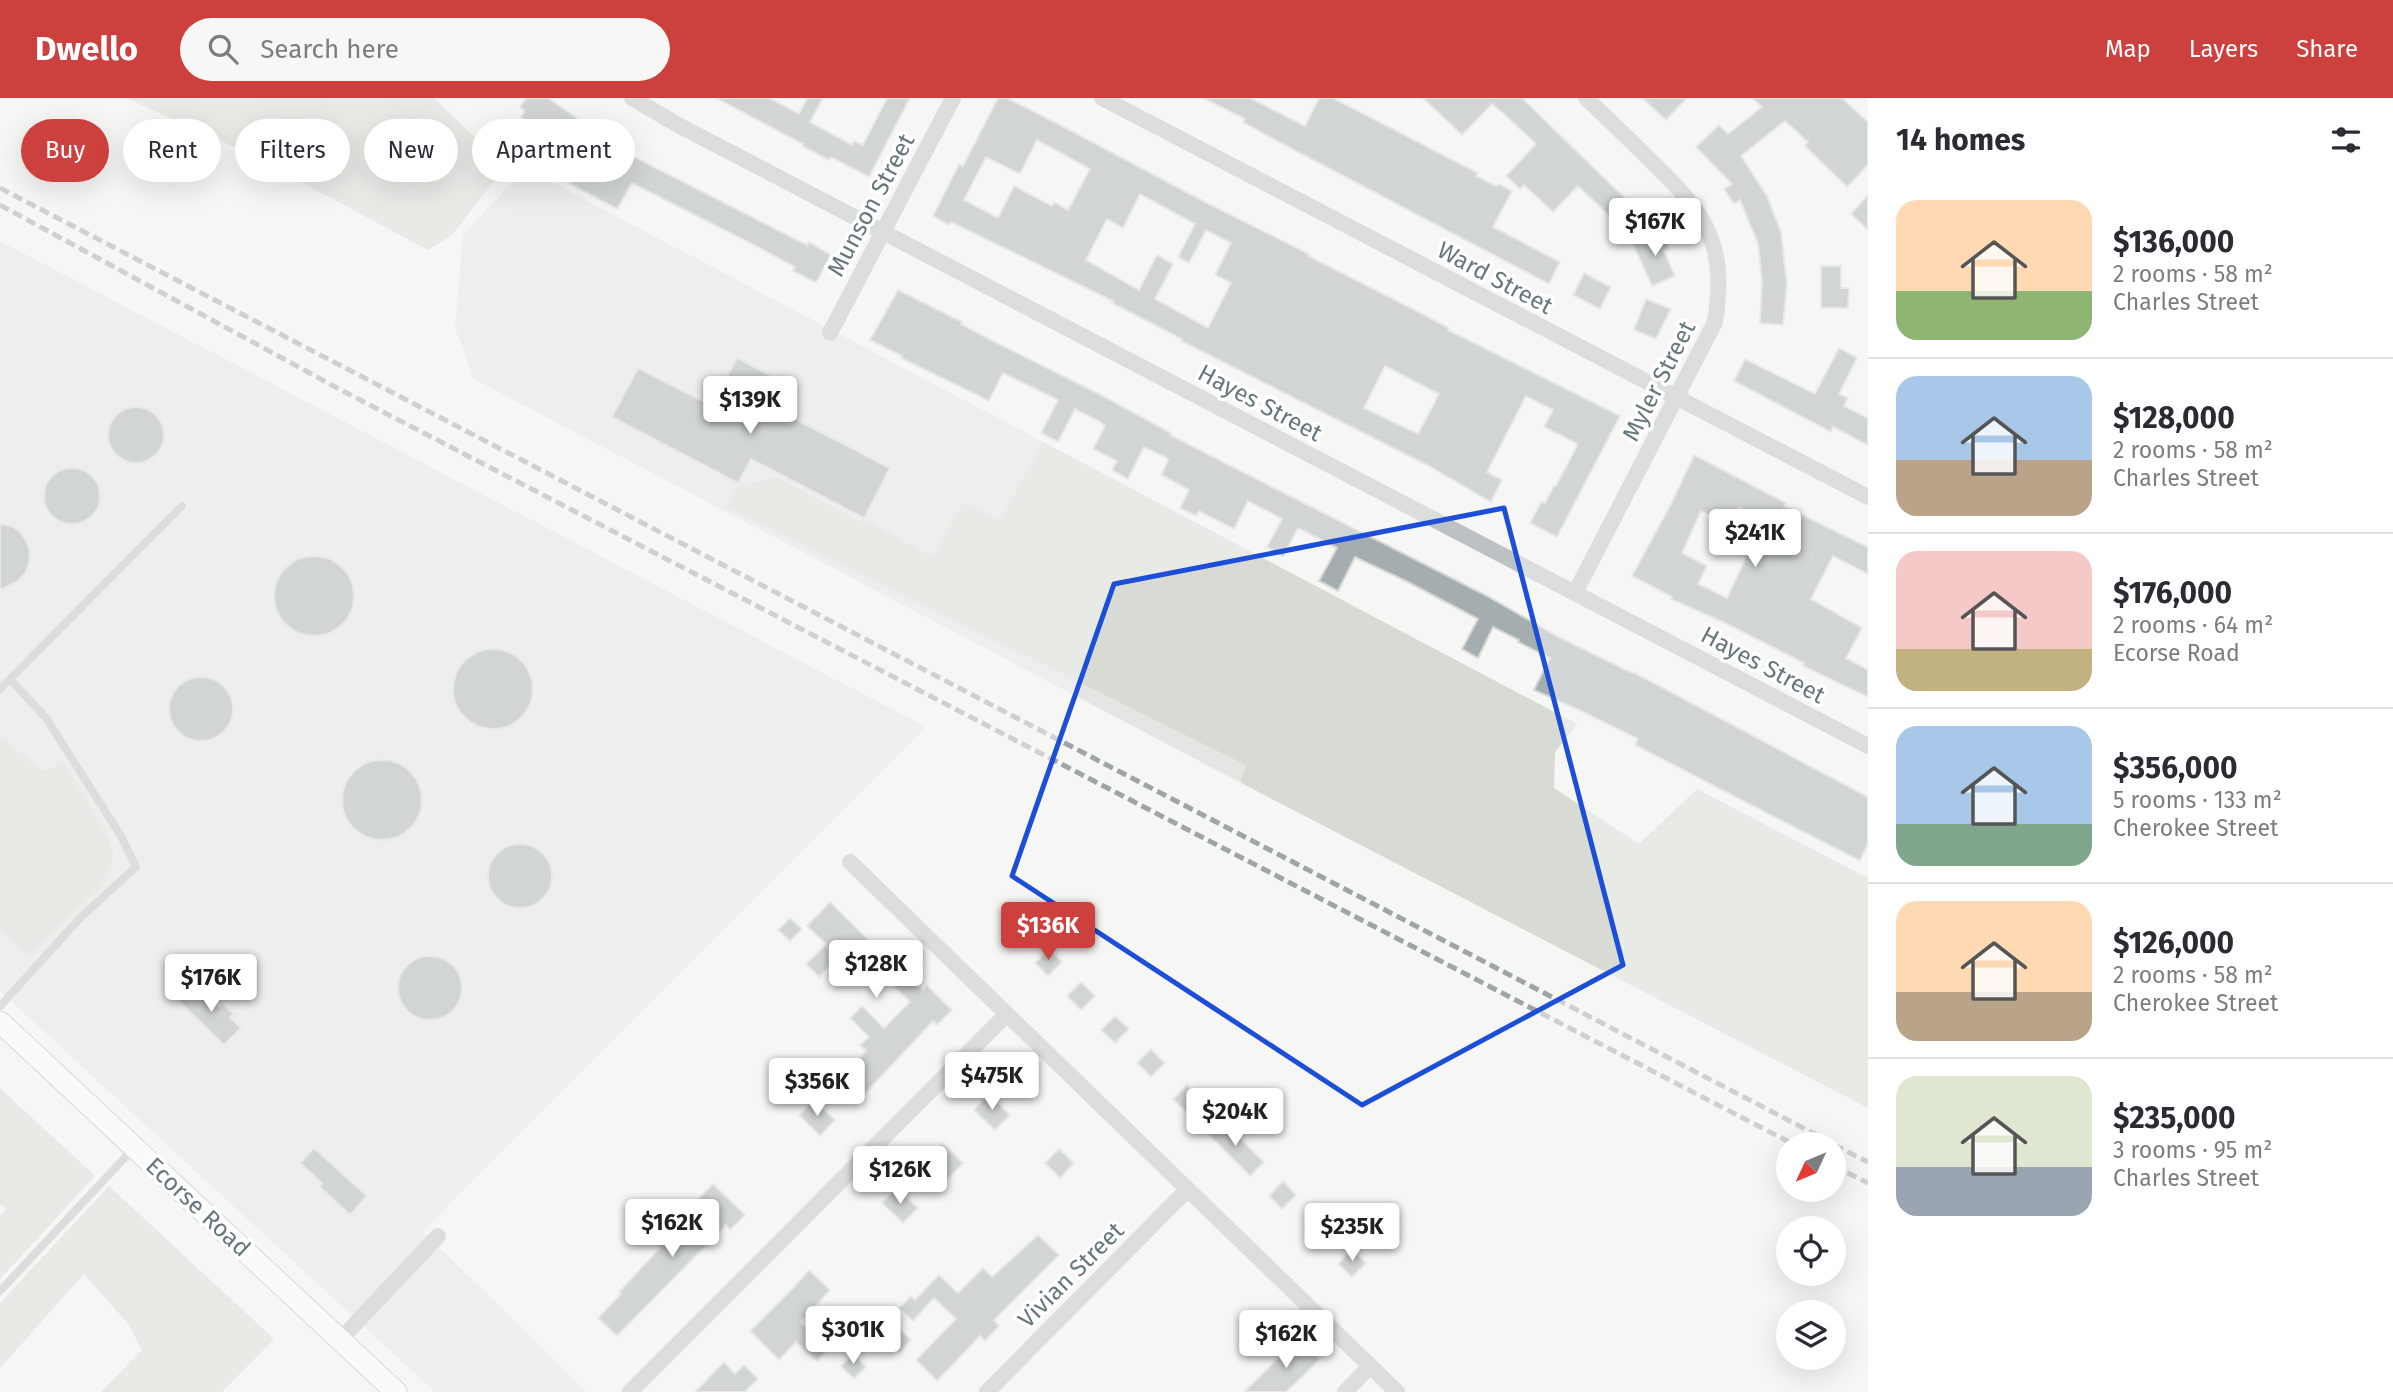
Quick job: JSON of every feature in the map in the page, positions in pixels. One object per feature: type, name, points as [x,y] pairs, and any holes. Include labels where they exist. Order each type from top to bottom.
[{"type":"main road","name":"Ecorse Road","points":[[0,1022],[340,1340],[386,1389]]},
{"type":"street","name":"Hayes Street","points":[[632,98],[882,232],[1868,746]]},
{"type":"street","name":"Munson Street","points":[[830,333],[953,98]]},
{"type":"street","name":"Ward Street","points":[[1102,98],[1868,497]]},
{"type":"street","name":"Myler Street","points":[[1575,593],[1715,323],[1719,296],[1719,275],[1713,243],[1702,217],[1686,194],[1586,98]]},
{"type":"street","points":[[850,862],[1397,1392]]},
{"type":"street","points":[[630,1392],[1006,1015]]},
{"type":"street","name":"Vivian Street","points":[[987,1392],[1187,1190]]},
{"type":"street","points":[[340,1340],[438,1236]]},
{"type":"street","points":[[1345,1392],[1370,1366]]},
{"type":"lane","points":[[0,688],[182,506]]},
{"type":"lane","points":[[0,1006],[81,916],[136,867],[121,836],[46,718],[10,679]]},
{"type":"lane","points":[[0,1291],[134,1147]]},
{"type":"highlighted area","points":[[1504,508],[1623,965],[1362,1105],[1012,876],[1114,584]]},
{"type":"shaded area","points":[[126,98],[434,98],[456,119],[364,119],[364,182],[458,182],[458,121],[472,134],[472,182],[493,182],[452,235],[428,250],[301,182],[350,182],[350,119],[235,119],[235,147],[221,141],[221,119],[172,119]]},
{"type":"shaded area","points":[[512,182],[551,182],[1335,596],[1243,784],[474,379],[455,328],[463,235]]},
{"type":"shaded area","points":[[0,241],[926,727],[423,1231],[587,1392],[435,1392],[0,991]]},
{"type":"shaded area","points":[[1043,442],[1577,724],[1555,752],[1554,788],[1639,844],[1697,789],[1868,878],[1868,1108],[1243,784],[1241,780],[1246,765],[726,507],[735,488],[775,477],[868,525],[870,522],[932,557],[964,502],[1000,521]]},
{"type":"shaded area","points":[[3,738],[40,769],[48,770],[60,762],[66,766],[109,838],[113,853],[111,869],[99,889],[28,956],[0,930],[0,740]]},
{"type":"shaded area","points":[[0,1088],[95,1176],[0,1279],[0,1216],[6,1209],[0,1204]]},
{"type":"shaded area","points":[[109,1186],[274,1339],[222,1392],[101,1392],[142,1350],[129,1325],[84,1274],[0,1368],[0,1303]]},
{"type":"building","points":[[526,98],[548,98],[578,119],[524,119],[521,117],[525,111],[520,107]]},
{"type":"building","points":[[716,98],[769,98],[799,114],[807,98],[823,98],[810,122],[852,145],[854,141],[863,145],[887,98],[910,98],[869,177],[831,157],[829,160]]},
{"type":"building","points":[[998,98],[1007,98],[1309,254],[1308,256],[1449,328],[1448,330],[1620,416],[1557,537],[1530,523],[1541,502],[1545,503],[1556,486],[1577,446],[1576,443],[1544,427],[1553,410],[1526,396],[1487,472],[1502,480],[1491,502],[1427,465],[1181,341],[1182,339],[1112,303],[1113,301],[951,222],[949,225],[933,216],[959,164],[963,166]],"holes":[[[1037,140],[1090,169],[1068,210],[1054,202],[1052,206],[1014,186],[998,218],[964,200],[986,157],[1020,174]],[[1140,194],[1195,224],[1178,257],[1189,263],[1206,230],[1231,243],[1215,275],[1231,283],[1208,328],[1155,299],[1173,264],[1157,255],[1139,290],[1086,260],[1107,219],[1123,228]],[[1385,366],[1439,394],[1418,434],[1364,408]]]},
{"type":"building","points":[[1203,98],[1250,98],[1305,126],[1319,98],[1333,98],[1478,173],[1476,176],[1512,191],[1493,227],[1560,262],[1549,284],[1277,141],[1243,122],[1245,119]]},
{"type":"building","points":[[1423,98],[1522,98],[1634,207],[1618,224],[1578,186],[1553,212],[1524,185],[1520,189],[1506,176],[1536,144],[1504,114],[1492,104],[1462,135]]},
{"type":"building","points":[[1642,98],[1687,98],[1666,120]]},
{"type":"building","points":[[1752,98],[1842,98],[1868,122],[1868,165],[1847,187],[1805,146],[1808,142],[1785,121],[1741,156],[1767,196],[1781,232],[1787,284],[1783,325],[1760,323],[1762,281],[1758,244],[1740,200],[1734,204],[1724,189],[1732,184],[1696,147],[1719,125],[1728,134],[1762,107]]},
{"type":"building","points":[[635,158],[831,255],[816,283],[793,271],[795,267],[632,183],[617,209],[567,182],[635,182]]},
{"type":"building","points":[[1868,195],[1868,230],[1851,214]]},
{"type":"building","points":[[1661,231],[1669,248],[1664,251],[1675,276],[1652,286],[1633,244]]},
{"type":"building","points":[[1821,266],[1841,266],[1841,288],[1849,288],[1848,308],[1821,308]]},
{"type":"building","points":[[1584,273],[1611,287],[1600,309],[1573,295]]},
{"type":"building","points":[[898,290],[1101,395],[1171,433],[1170,435],[1487,596],[1555,635],[1633,672],[1868,797],[1868,844],[1860,861],[1635,745],[1638,739],[1534,690],[1550,658],[1518,642],[1519,640],[1493,627],[1478,658],[1462,649],[1478,619],[1406,581],[1355,557],[1338,591],[1319,581],[1337,548],[1298,528],[1283,556],[1267,547],[1282,519],[1248,501],[1234,529],[1199,511],[1196,516],[1180,508],[1189,490],[1161,475],[1167,458],[1144,447],[1128,479],[1112,470],[1117,461],[1093,449],[1105,426],[1099,421],[1075,409],[1058,442],[1041,433],[1058,400],[1003,373],[989,401],[870,340]]},
{"type":"building","points":[[1646,299],[1671,309],[1656,339],[1634,330]]},
{"type":"building","points":[[1839,348],[1857,358],[1839,394],[1848,398],[1844,406],[1868,418],[1868,445],[1833,427],[1831,432],[1734,381],[1745,359],[1815,394]]},
{"type":"building","points":[[737,358],[779,380],[766,404],[890,468],[864,518],[751,459],[738,483],[612,417],[638,368],[712,406]]},
{"type":"building","points":[[130,407],[142,407],[152,411],[160,419],[164,435],[160,451],[152,459],[142,463],[130,463],[120,459],[112,451],[108,441],[108,429],[112,419],[120,411]]},
{"type":"building","points":[[1694,455],[1786,503],[1784,506],[1868,547],[1868,574],[1833,556],[1811,599],[1862,628],[1846,658],[1868,670],[1868,697],[1803,666],[1804,663],[1725,623],[1671,599],[1672,597],[1632,576]],"holes":[[[1739,507],[1764,519],[1727,598],[1698,584],[1707,566],[1682,553],[1701,511],[1730,526]]]},
{"type":"building","points":[[66,468],[78,468],[88,472],[96,480],[100,496],[96,512],[88,520],[78,524],[66,524],[56,520],[48,512],[44,502],[44,490],[48,480],[56,472]]},
{"type":"building","points":[[0,524],[11,526],[20,532],[30,551],[25,573],[18,581],[0,590]]},
{"type":"building","points":[[314,556],[329,559],[342,568],[351,581],[354,596],[351,611],[342,624],[329,633],[314,636],[299,633],[286,624],[277,611],[274,596],[277,581],[286,568],[299,559]]},
{"type":"building","points":[[493,649],[508,652],[521,661],[530,674],[533,689],[530,704],[521,717],[508,726],[493,729],[478,726],[465,717],[456,704],[453,689],[456,674],[465,661],[478,652]]},
{"type":"building","points":[[201,677],[219,683],[227,691],[233,709],[227,727],[219,735],[201,741],[183,735],[175,727],[169,709],[175,691],[183,683]]},
{"type":"building","points":[[382,760],[397,763],[410,772],[419,785],[422,800],[419,815],[410,828],[397,837],[382,840],[367,837],[354,828],[345,815],[342,800],[345,785],[354,772],[367,763]]},
{"type":"building","points":[[520,844],[538,850],[546,858],[552,876],[546,894],[538,902],[520,908],[502,902],[494,894],[488,876],[494,858],[502,850]]},
{"type":"building","points":[[830,902],[891,962],[893,960],[923,990],[927,985],[952,1010],[937,1025],[933,1021],[862,1097],[841,1077],[866,1051],[860,1045],[869,1037],[850,1018],[862,1006],[884,1028],[910,1002],[865,958],[860,963],[846,949],[819,977],[806,964],[826,944],[807,926]]},
{"type":"building","points":[[790,918],[802,929],[790,941],[778,930]]},
{"type":"building","points":[[1049,949],[1062,962],[1048,976],[1035,963]]},
{"type":"building","points":[[430,956],[448,962],[456,970],[462,988],[456,1006],[448,1014],[430,1020],[412,1014],[404,1006],[398,988],[404,970],[412,962]]},
{"type":"building","points":[[1081,982],[1095,996],[1081,1010],[1067,996]]},
{"type":"building","points":[[197,984],[219,1006],[222,1003],[234,1014],[230,1017],[241,1028],[224,1045],[179,1001]]},
{"type":"building","points":[[1115,1016],[1129,1029],[1115,1043],[1101,1030]]},
{"type":"building","points":[[1151,1049],[1165,1063],[1151,1077],[1137,1063]]},
{"type":"building","points":[[1187,1085],[1200,1098],[1186,1112],[1173,1099]]},
{"type":"building","points":[[989,1094],[1010,1115],[995,1130],[974,1110]]},
{"type":"building","points":[[814,1100],[835,1120],[820,1136],[799,1115]]},
{"type":"building","points":[[1221,1119],[1264,1162],[1250,1176],[1207,1133]]},
{"type":"building","points":[[942,1143],[963,1163],[948,1179],[927,1158]]},
{"type":"building","points":[[314,1148],[367,1196],[350,1215],[320,1187],[322,1183],[300,1163]]},
{"type":"building","points":[[1059,1149],[1074,1163],[1060,1178],[1045,1163]]},
{"type":"building","points":[[1283,1181],[1296,1195],[1282,1209],[1269,1196]]},
{"type":"building","points":[[713,1184],[745,1215],[730,1230],[726,1225],[617,1336],[598,1318],[660,1248],[657,1245],[672,1230],[677,1234],[705,1205],[698,1199]]},
{"type":"building","points":[[897,1188],[918,1208],[903,1223],[882,1203]]},
{"type":"building","points":[[1319,1216],[1332,1230],[1318,1244],[1305,1231]]},
{"type":"building","points":[[1038,1235],[1059,1255],[994,1320],[999,1326],[985,1341],[980,1336],[937,1381],[916,1360],[956,1319],[934,1298],[913,1321],[899,1308],[911,1296],[915,1300],[939,1275],[958,1293],[983,1268],[992,1277]]},
{"type":"building","points":[[1352,1249],[1366,1263],[1352,1277],[1338,1264]]},
{"type":"building","points":[[809,1270],[830,1290],[801,1322],[829,1348],[817,1361],[796,1342],[779,1360],[750,1331]]},
{"type":"building","points":[[897,1327],[911,1340],[899,1353],[885,1340]]},
{"type":"building","points":[[1298,1338],[1320,1359],[1286,1392],[1244,1392]]},
{"type":"building","points":[[853,1354],[866,1367],[854,1379],[841,1366]]},
{"type":"building","points":[[724,1362],[735,1374],[744,1365],[758,1379],[745,1392],[695,1392]]},
{"type":"railway","points":[[0,188],[1811,1132]]},
{"type":"railway","points":[[0,205],[341,390],[1776,1135]]},
{"type":"railway","points":[[1846,1151],[1868,1162]]},
{"type":"railway","points":[[1846,1172],[1868,1183]]}]
